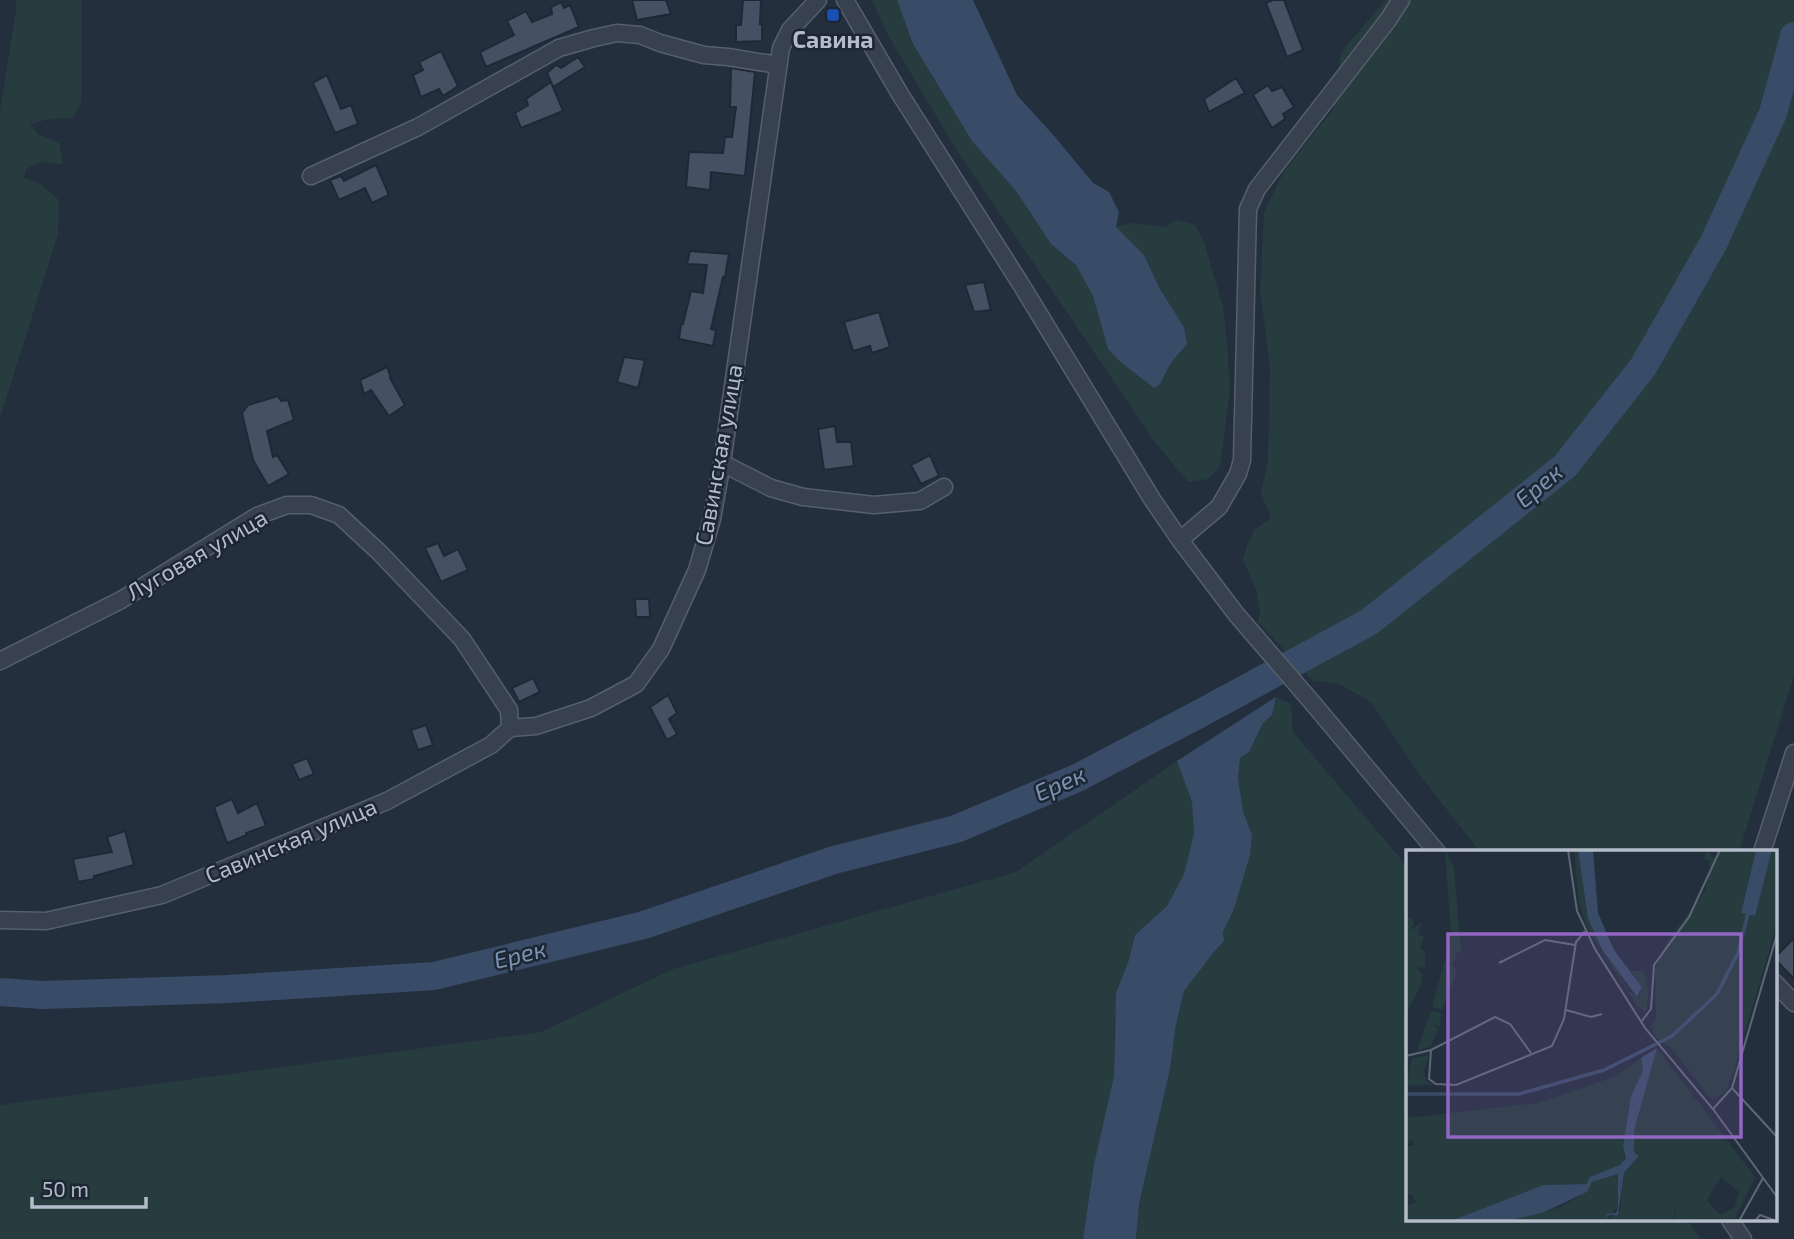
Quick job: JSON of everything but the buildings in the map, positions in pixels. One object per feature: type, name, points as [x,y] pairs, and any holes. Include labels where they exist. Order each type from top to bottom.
[{"type":"street","name":"Савинская улица","points":[[0,920],[46,921],[162,895],[387,801],[491,746],[510,728],[536,726],[591,708],[636,684],[661,649],[697,570],[712,519],[781,48],[790,30],[818,0]]},
{"type":"street","points":[[845,0],[900,94],[1180,540],[1236,614],[1435,850]]},
{"type":"street","points":[[1180,540],[1219,507],[1238,474],[1242,460],[1248,209],[1257,189],[1401,0]]},
{"type":"street","points":[[312,176],[418,127],[559,47],[594,38],[617,33],[640,35],[704,55],[778,65]]},
{"type":"street","points":[[722,463],[771,488],[803,497],[874,505],[920,501],[944,486]]},
{"type":"street","name":"Луговая улица","points":[[0,661],[121,600],[257,516],[287,505],[312,505],[339,515],[380,553],[462,639],[509,710],[510,728]]},
{"type":"street","points":[[1763,850],[1794,753]]},
{"type":"street","points":[[1776,984],[1794,1003]]},
{"type":"street","points":[[1731,1222],[1743,1239]]},
{"type":"green space","points":[[16,0],[82,0],[81,105],[72,118],[49,119],[30,124],[39,135],[59,143],[63,164],[40,162],[26,169],[24,178],[39,183],[59,200],[58,234],[0,418],[0,111]]},
{"type":"green space","points":[[872,0],[897,0],[913,44],[972,141],[1016,191],[1051,244],[1076,265],[1093,296],[1108,349],[1160,384],[1171,363],[1187,344],[1184,327],[1160,289],[1144,255],[1116,227],[1131,223],[1164,227],[1177,220],[1195,225],[1204,242],[1223,307],[1230,390],[1220,467],[1208,479],[1188,482],[1155,442],[956,149],[888,35]]},
{"type":"green space","points":[[1386,0],[1794,0],[1794,675],[1740,850],[1478,850],[1419,774],[1371,702],[1343,686],[1313,681],[1258,622],[1260,611],[1256,589],[1243,560],[1254,530],[1271,518],[1261,493],[1268,461],[1270,367],[1260,291],[1264,212],[1284,171],[1333,110],[1341,52]]},
{"type":"green space","points":[[1276,697],[1291,704],[1293,732],[1406,865],[1406,1222],[1688,1222],[1701,1239],[1136,1239],[1139,1204],[1170,1069],[1184,991],[1224,941],[1222,932],[1234,909],[1252,835],[1243,811],[1238,778],[1240,758],[1249,752],[1263,723],[1272,715]]},
{"type":"green space","points":[[1177,761],[1192,802],[1194,833],[1184,874],[1167,906],[1135,935],[1114,1023],[1114,1076],[1094,1164],[1083,1239],[0,1239],[0,1105],[541,1032],[673,969],[1016,872]]},
{"type":"water","points":[[897,0],[973,0],[1017,95],[1093,183],[1109,192],[1119,212],[1116,227],[1144,255],[1160,289],[1184,327],[1187,344],[1171,363],[1160,384],[1154,388],[1108,349],[1093,296],[1076,265],[1051,244],[1016,191],[972,141],[913,44]]},
{"type":"water","points":[[1276,697],[1272,715],[1263,723],[1249,752],[1240,758],[1238,778],[1243,811],[1252,835],[1250,855],[1234,909],[1223,932],[1224,941],[1184,991],[1170,1069],[1139,1204],[1136,1239],[1083,1239],[1094,1164],[1114,1076],[1116,993],[1135,935],[1167,906],[1184,874],[1194,833],[1192,802],[1177,761]]},
{"type":"waterway","name":"Ерек","points":[[0,992],[43,995],[228,989],[434,976],[644,925],[834,860],[956,829],[1077,778],[1201,713],[1369,622],[1565,466],[1643,367],[1713,244],[1773,113],[1794,36]]},
{"type":"place","name":"Савина","points":[[833,15]]}]
